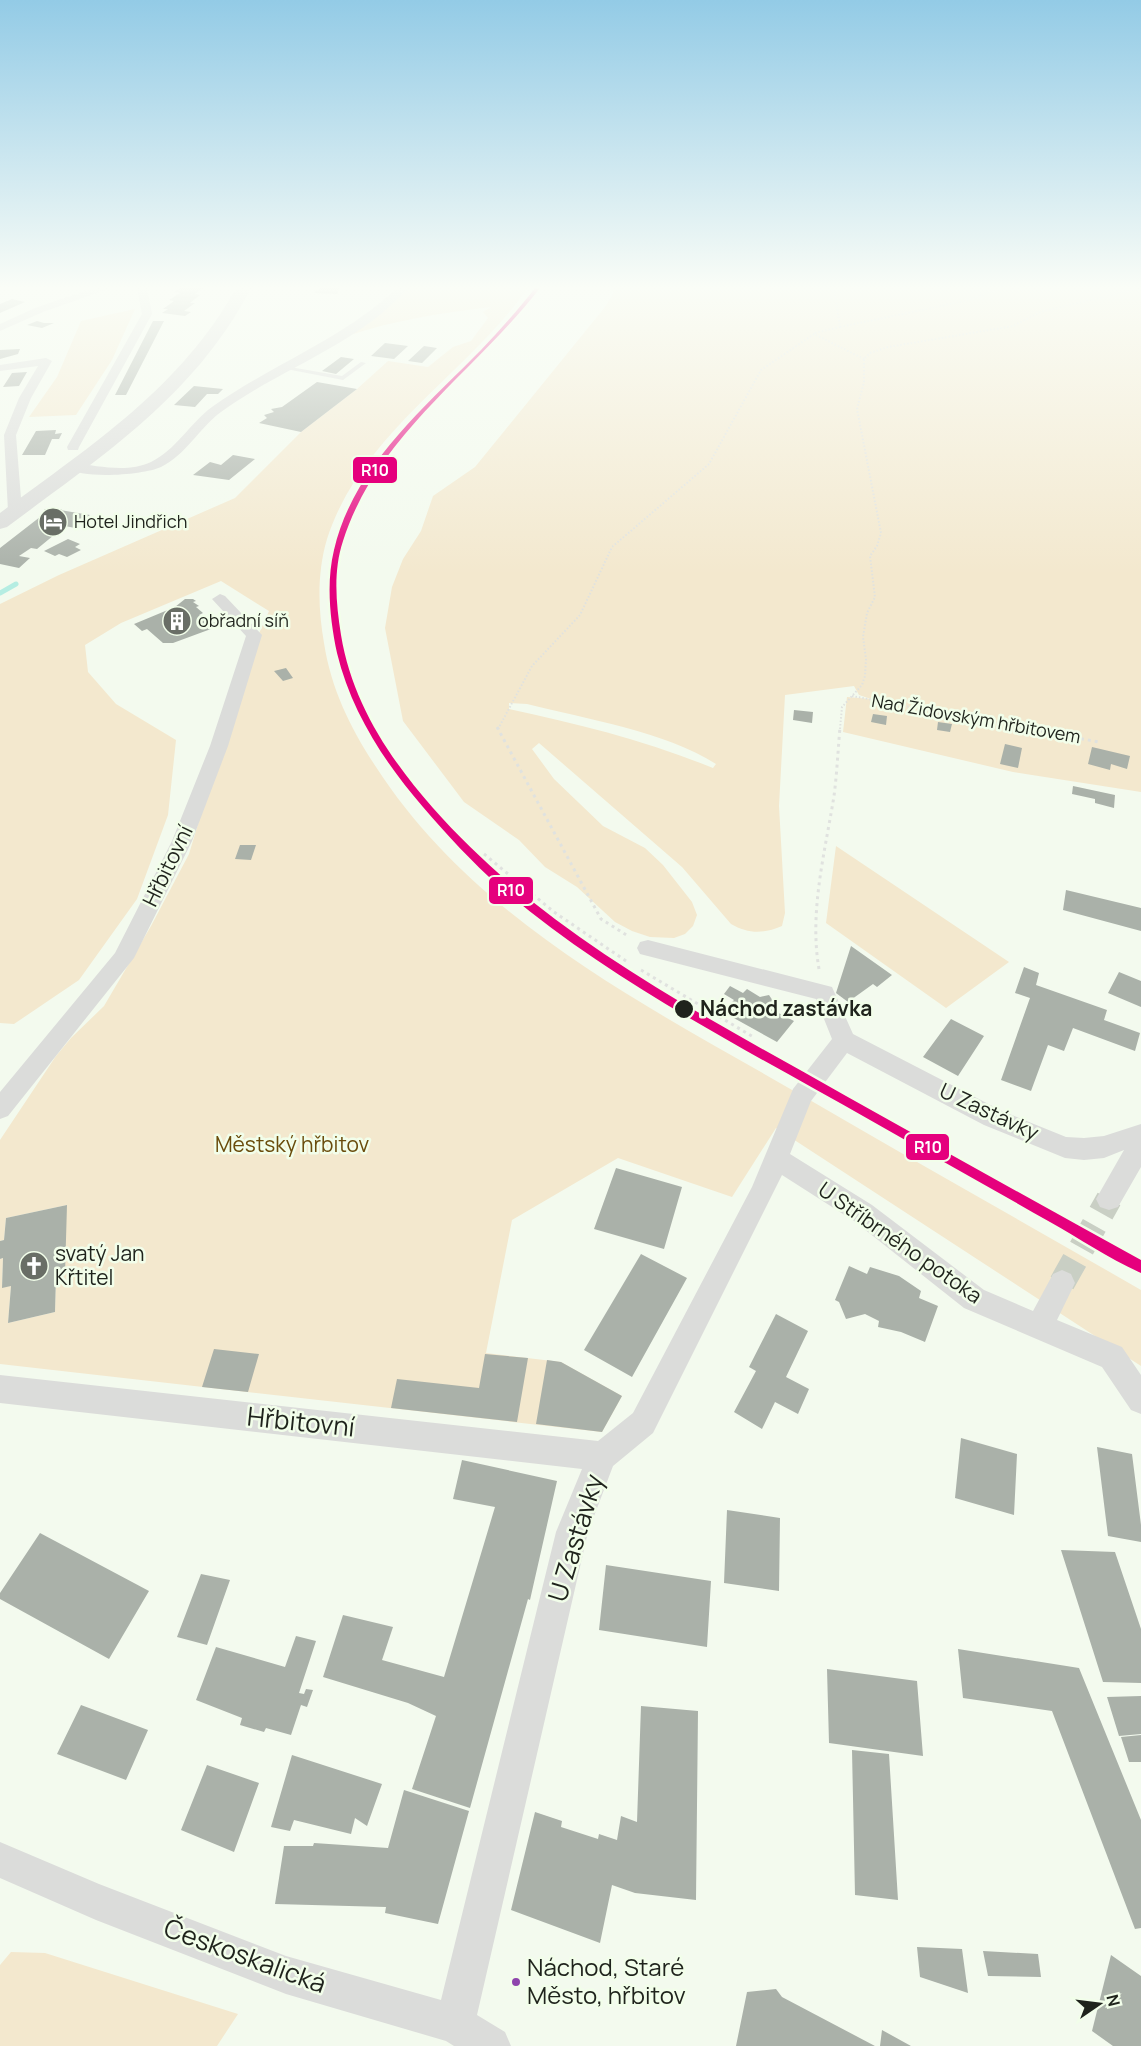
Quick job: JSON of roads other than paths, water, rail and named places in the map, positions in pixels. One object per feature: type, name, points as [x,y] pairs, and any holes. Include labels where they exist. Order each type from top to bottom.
[{"type":"main road","points":[[8,517],[74,467],[173,383]]},
{"type":"street","points":[[8,517],[10,435],[33,383]]},
{"type":"street","points":[[73,447],[108,383]]},
{"type":"street","points":[[74,467],[118,472],[157,464],[169,456],[216,410],[259,383]]},
{"type":"street","name":"Hřbitovní","points":[[0,1109],[123,957],[182,841],[219,746],[254,635],[220,599]]},
{"type":"street","points":[[648,948],[824,993],[844,1040]]},
{"type":"street","name":"U Zastávky","points":[[455,2024],[572,1532],[602,1456],[643,1423],[763,1191],[801,1096],[844,1040],[993,1118],[1065,1147],[1084,1149],[1104,1147],[1141,1134]]},
{"type":"street","points":[[1109,1199],[1141,1144]]},
{"type":"street","name":"U Stříbrného potoka","points":[[777,1159],[863,1213],[974,1299],[1112,1357],[1141,1400]]},
{"type":"street","points":[[1040,1326],[1062,1284]]},
{"type":"street","name":"Hřbitovní","points":[[0,1389],[602,1456]]},
{"type":"street","name":"Českoskalická","points":[[0,1860],[96,1901],[286,1975],[455,2024],[491,2046]]},
{"type":"waterway","points":[[0,593],[16,584]]},
{"type":"tunnel","points":[[1062,1283],[1109,1199]]},
{"type":"place","name":"Hotel Jindřich","points":[[53,522]]},
{"type":"place","name":"obřadní síň","points":[[177,621]]},
{"type":"place","name":"Náchod zastávka","points":[[684,1009]]},
{"type":"place","name":"svatý Jan Křtitel","points":[[34,1266]]},
{"type":"place","name":"Náchod, Staré Město, hřbitov","points":[[516,1982]]},
{"type":"park label","name":"Městský hřbitov","points":[[292,1145]]}]
